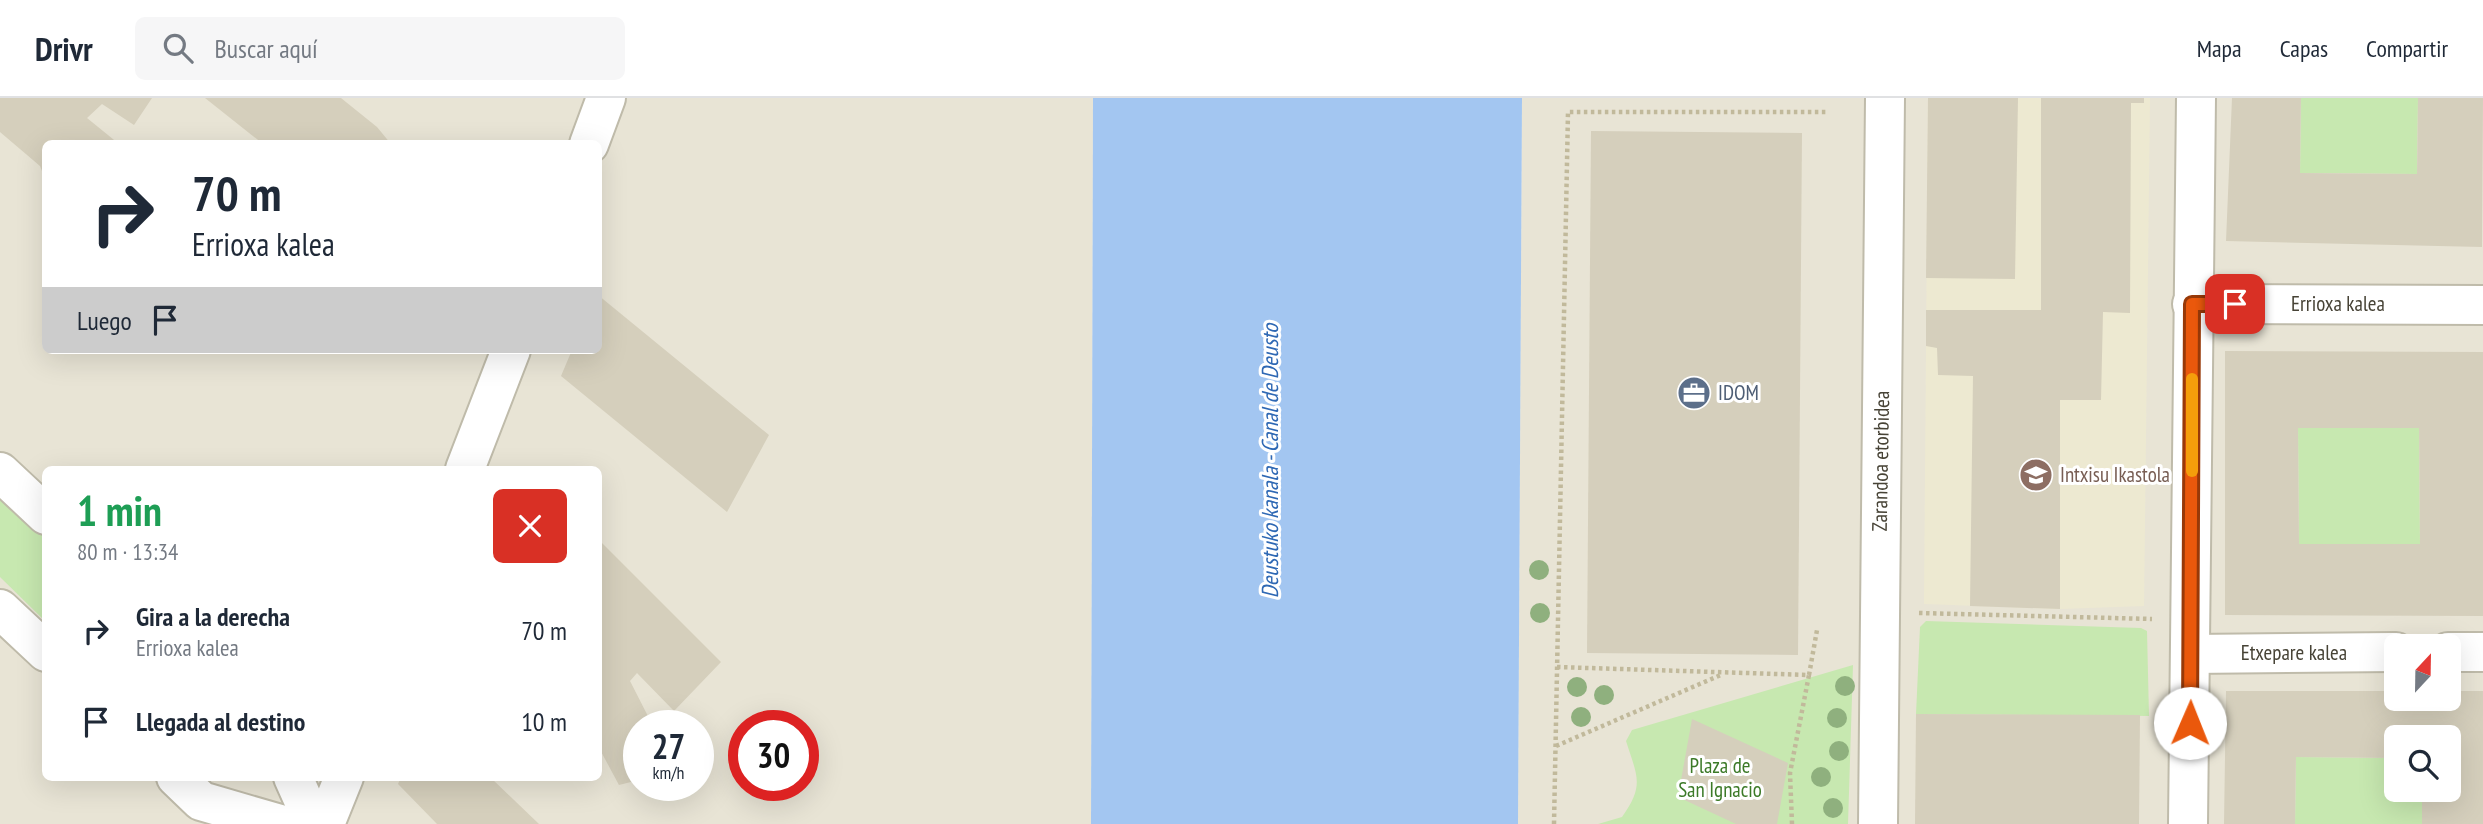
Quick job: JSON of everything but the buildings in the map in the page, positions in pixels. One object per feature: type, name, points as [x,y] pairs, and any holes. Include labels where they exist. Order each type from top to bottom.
[{"type":"street","points":[[590,140],[606,98]]},
{"type":"street","name":"Zarandoa etorbidea","points":[[1878,824],[1885,98]]},
{"type":"street","points":[[2188,824],[2196,98]]},
{"type":"street","name":"Errioxa kalea","points":[[2192,304],[2483,305]]},
{"type":"street","points":[[467,466],[509,354]]},
{"type":"street","points":[[0,472],[42,511]]},
{"type":"street","points":[[0,609],[42,648]]},
{"type":"street","name":"Etxepare kalea","points":[[2191,654],[2384,652]]},
{"type":"street","points":[[2461,652],[2483,652]]},
{"type":"street","points":[[180,781],[201,800],[280,824]]},
{"type":"street","points":[[295,781],[314,824]]},
{"type":"street","points":[[324,824],[342,781]]},
{"type":"path","points":[[1554,824],[1568,112],[1827,112]]},
{"type":"path","points":[[1908,613],[2160,619]]},
{"type":"path","points":[[1792,824],[1790,773],[1817,630]]},
{"type":"path","points":[[1557,667],[1809,675]]},
{"type":"path","points":[[1556,746],[1727,673]]},
{"type":"shaded area","points":[[0,98],[1093,98],[1091,824],[0,824]]},
{"type":"shaded area","points":[[1522,98],[2483,98],[2483,824],[1518,824]]},
{"type":"shaded area","points":[[1928,98],[2150,98],[2144,606],[2060,609],[1924,604]]},
{"type":"green space","points":[[2301,98],[2418,98],[2417,174],[2300,173]]},
{"type":"green space","points":[[2298,428],[2419,428],[2420,544],[2299,544]]},
{"type":"green space","points":[[0,495],[42,535],[42,618],[0,577]]},
{"type":"green space","points":[[1926,621],[2141,628],[2147,631],[2149,716],[1916,714],[1920,627]]},
{"type":"green space","name":"Plaza de San Ignacio","points":[[1853,665],[1848,824],[1598,824],[1622,817],[1634,797],[1636,772],[1626,741],[1632,730]]},
{"type":"green space","points":[[2296,757],[2384,758],[2384,802],[2422,802],[2422,824],[2295,824]]},
{"type":"water","name":"Deustuko kanala - Canal de Deusto","points":[[1093,98],[1522,98],[1518,824],[1091,824]]},
{"type":"slow traffic","points":[[2192,379],[2192,471]]},
{"type":"place","name":"IDOM","points":[[1694,393]]},
{"type":"place","name":"Intxisu Ikastola","points":[[2036,475]]},
{"type":"route","points":[[2190,723],[2192,304],[2235,304]]}]
